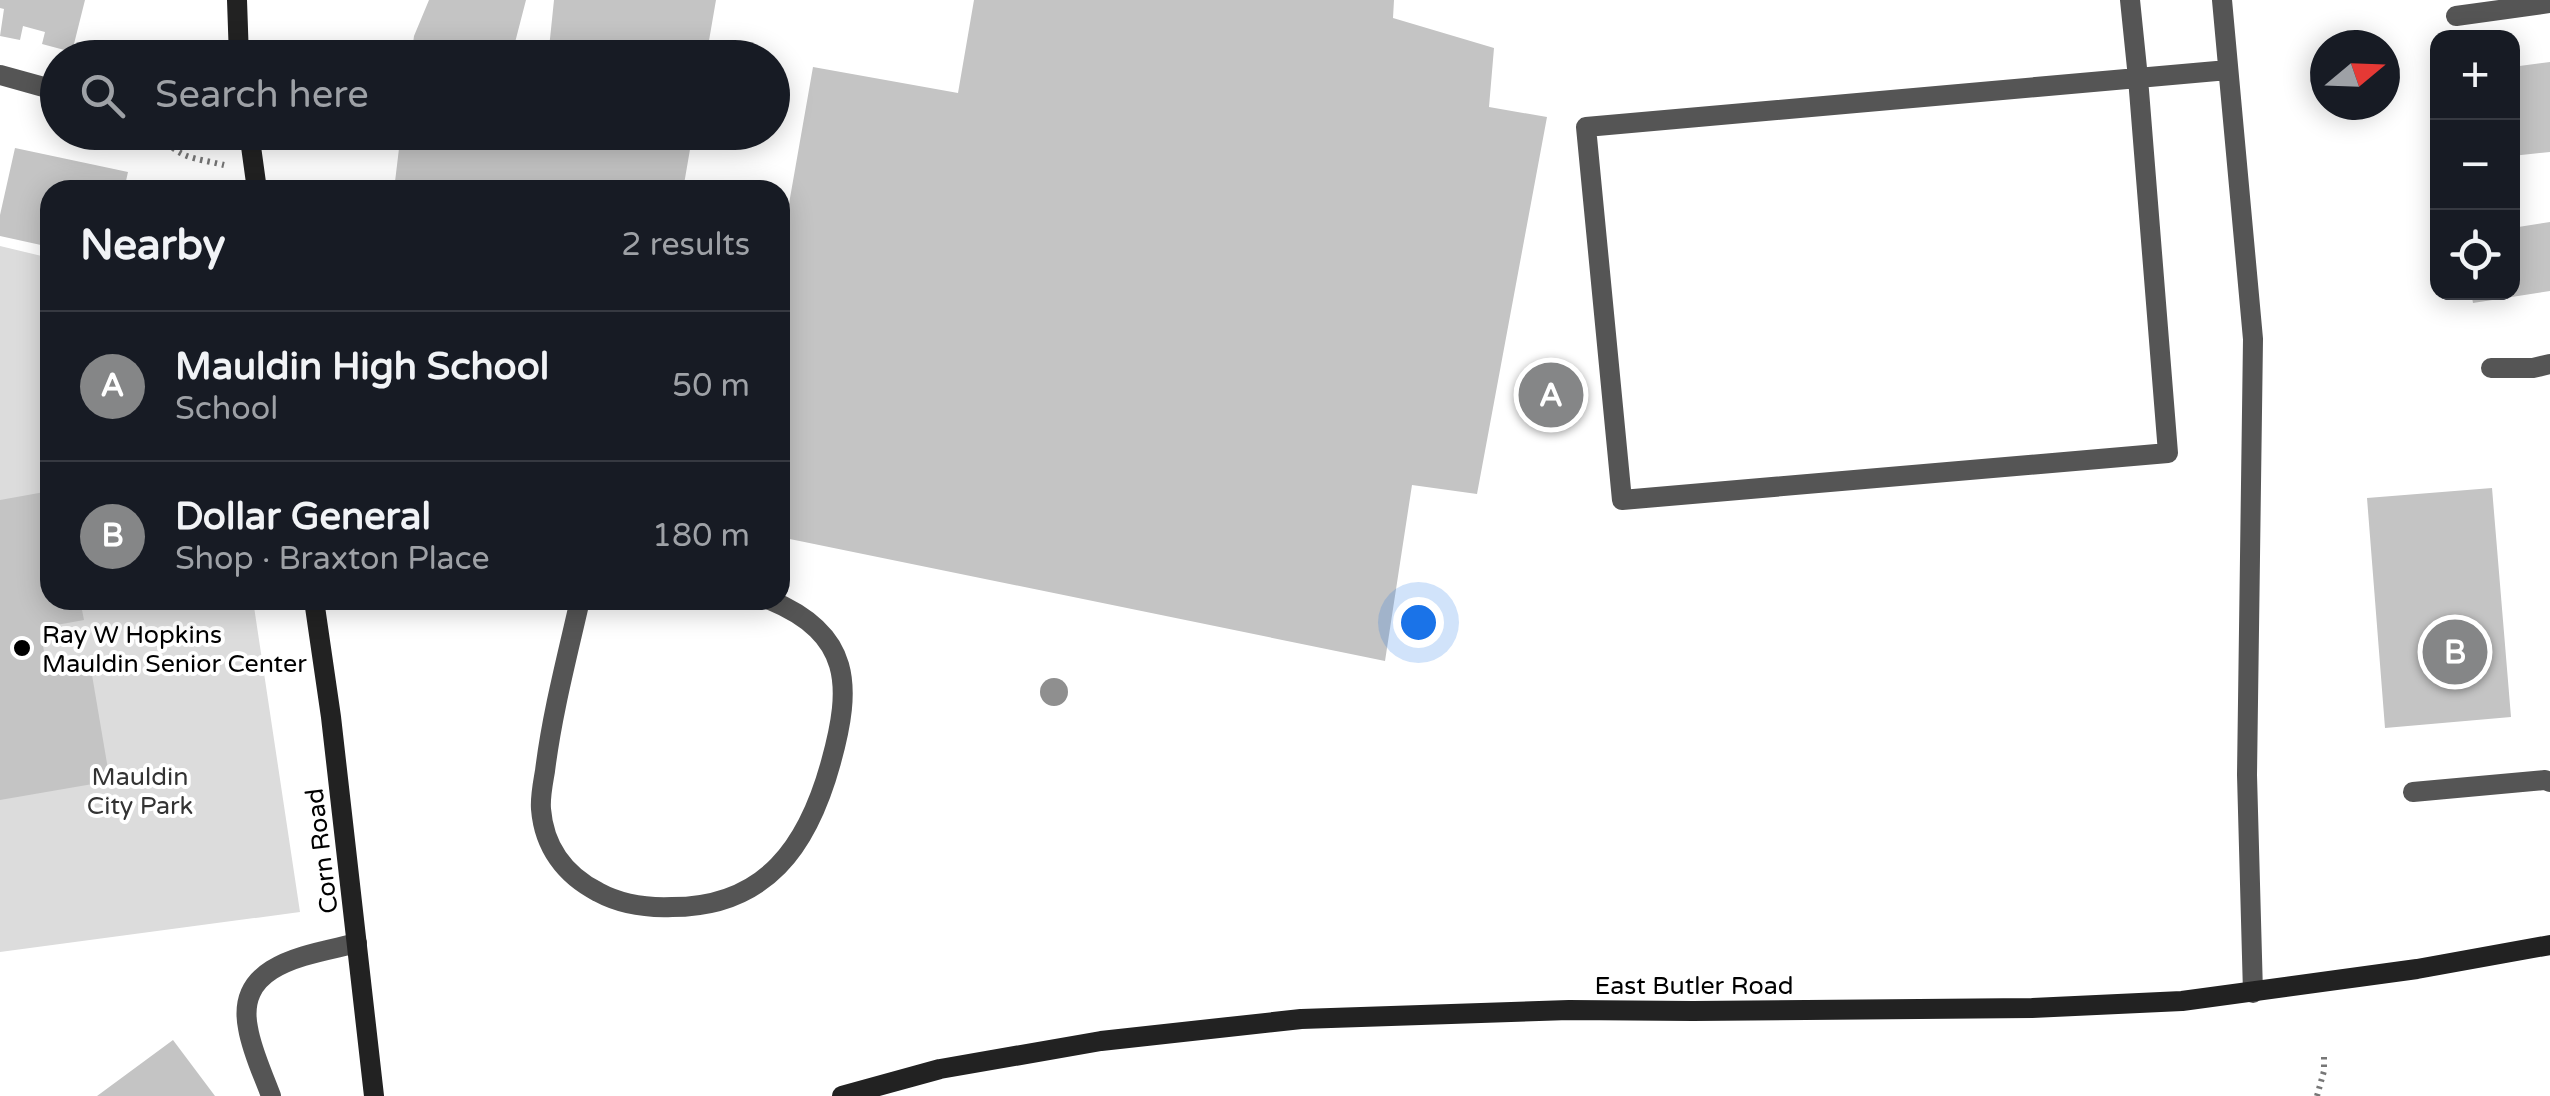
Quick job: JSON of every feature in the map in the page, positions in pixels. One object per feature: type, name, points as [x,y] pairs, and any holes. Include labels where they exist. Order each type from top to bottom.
[{"type":"main road","points":[[236,0],[238,40]]},
{"type":"main road","points":[[251,150],[256,180]]},
{"type":"main road","name":"Corn Road","points":[[315,610],[374,1096]]},
{"type":"main road","name":"East Butler Road","points":[[842,1096],[940,1068],[1066,1047],[1300,1019],[1551,1010],[2032,1008],[2182,1001],[2417,969],[2550,945]]},
{"type":"street","points":[[2130,0],[2138,78],[2168,453],[1622,500],[1586,127],[2138,78],[2228,70]]},
{"type":"street","points":[[2222,0],[2253,339],[2247,776],[2253,992]]},
{"type":"street","points":[[2456,16],[2550,3]]},
{"type":"street","points":[[0,75],[40,86]]},
{"type":"street","points":[[2491,368],[2550,364]]},
{"type":"street","points":[[578,610],[548,741],[540,806],[546,835],[562,866],[582,884],[608,898],[652,908],[725,901],[752,886],[782,864],[821,798],[842,724],[842,672],[824,637],[790,609]]},
{"type":"street","points":[[2412,792],[2550,782]]},
{"type":"street","points":[[271,1096],[248,1028],[246,1000],[257,981],[283,962],[357,943]]},
{"type":"path","points":[[174,150],[192,160],[217,163],[252,180]]},
{"type":"path","points":[[2317,1096],[2324,1053]]},
{"type":"green space","name":"Mauldin City Park","points":[[0,246],[40,256],[40,610],[255,610],[300,912],[0,952]]},
{"type":"building","points":[[0,0],[85,0],[75,40],[43,40],[45,32],[23,26],[20,40],[0,36],[4,9],[0,8]]},
{"type":"building","points":[[429,0],[526,0],[516,40],[413,40]]},
{"type":"building","points":[[554,0],[716,0],[709,40],[550,40]]},
{"type":"building","points":[[974,0],[1394,0],[1393,18],[1494,48],[1489,107],[1547,117],[1477,494],[1412,485],[1385,661],[790,539],[790,198],[813,67],[958,93]]},
{"type":"building","points":[[2550,62],[2550,152],[2520,155],[2520,66]]},
{"type":"building","points":[[15,148],[128,172],[126,180],[40,180],[40,245],[0,236],[0,215]]},
{"type":"building","points":[[399,150],[690,150],[685,180],[395,180]]},
{"type":"building","points":[[2550,222],[2550,291],[2520,296],[2520,227]]},
{"type":"building","points":[[2492,488],[2511,717],[2385,728],[2367,498]]},
{"type":"building","name":"Ray W Hopkins Mauldin Senior Center","points":[[40,493],[40,610],[82,610],[84,620],[40,628],[48,675],[91,669],[110,781],[0,800],[0,500]]},
{"type":"building","points":[[173,1040],[215,1096],[97,1096]]},
{"type":"place","name":"Mauldin High School","points":[[1551,395]]},
{"type":"place","name":"Ray W Hopkins Mauldin Senior Center","points":[[22,648]]},
{"type":"place","name":"Dollar General","points":[[2455,652]]}]
